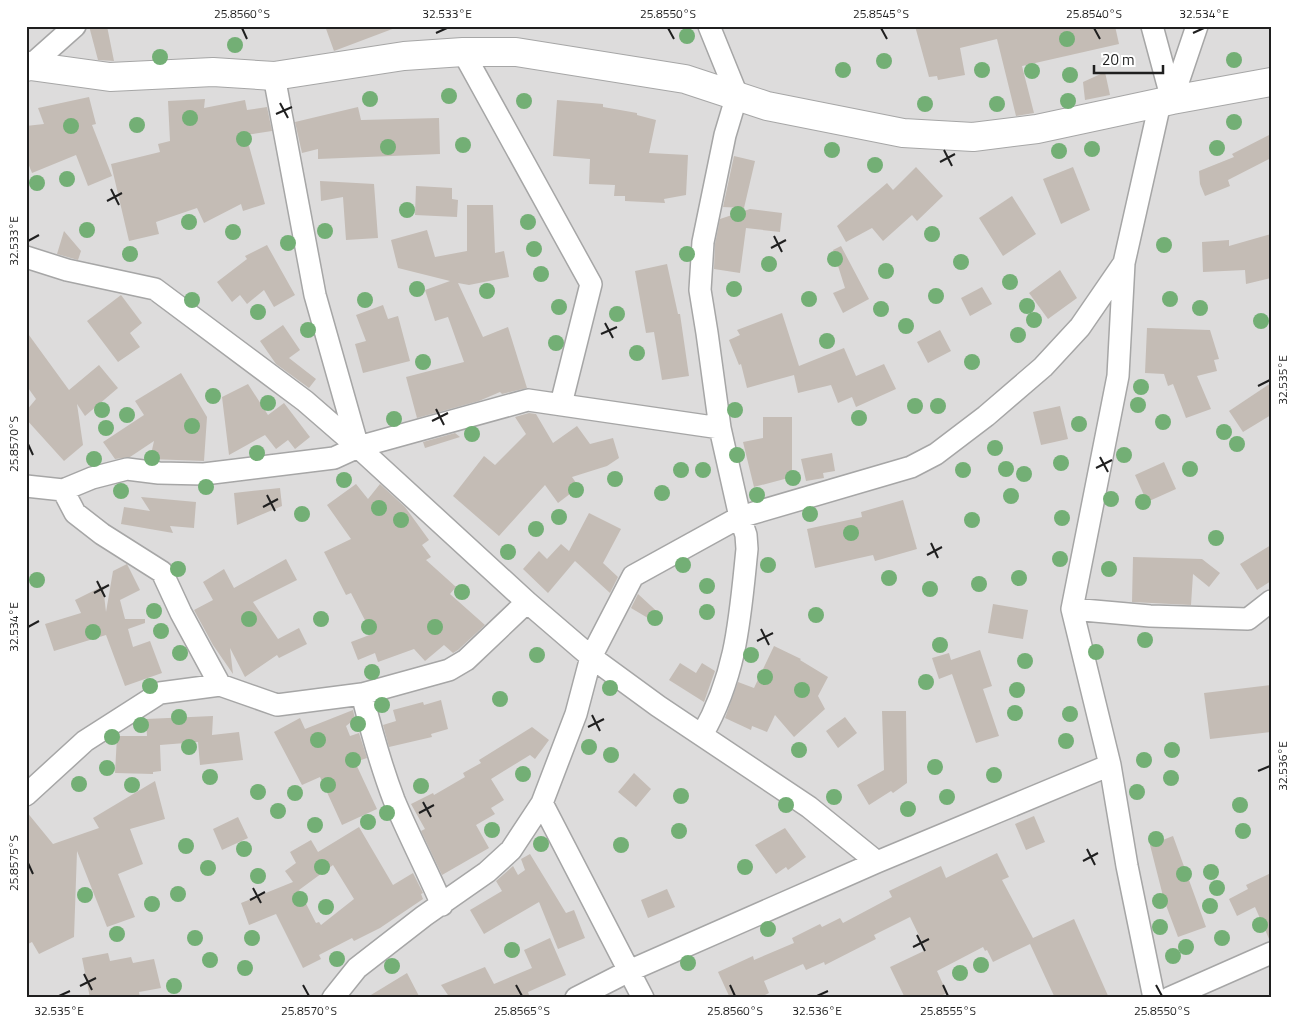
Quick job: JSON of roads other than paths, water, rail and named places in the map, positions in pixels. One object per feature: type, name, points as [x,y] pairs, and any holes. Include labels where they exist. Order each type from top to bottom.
[{"type":"street","points":[[28,66],[75,26]]},
{"type":"street","points":[[702,735],[714,714],[734,653],[747,549],[746,534],[740,517],[720,428],[700,290],[703,242],[725,135],[737,95],[709,26]]},
{"type":"street","points":[[1152,26],[1166,101]]},
{"type":"street","points":[[1154,998],[1127,866],[1110,765],[1072,609],[1118,376],[1124,263],[1166,101],[1197,26]]},
{"type":"street","points":[[28,66],[110,77],[213,72],[274,76],[404,56],[463,52],[516,52],[685,80],[767,106],[903,133],[973,137],[1037,129],[1166,101],[1271,82]]},
{"type":"street","points":[[463,52],[591,284],[561,404]]},
{"type":"street","points":[[274,76],[315,295],[358,447]]},
{"type":"street","points":[[26,257],[68,270],[155,289],[305,401],[527,602],[591,657],[658,706],[808,807],[877,862]]},
{"type":"street","points":[[333,998],[357,968],[424,916],[487,872],[511,850],[542,803],[576,714],[591,657],[633,576],[740,517],[911,467],[936,454],[986,416],[1043,367],[1080,327],[1124,263]]},
{"type":"street","points":[[26,486],[63,490],[92,478],[127,469],[160,473],[204,474],[334,458],[358,447],[528,400],[720,428]]},
{"type":"street","points":[[63,490],[75,513],[102,534],[162,572],[220,685]]},
{"type":"street","points":[[1072,609],[1150,616],[1248,620],[1271,601]]},
{"type":"street","points":[[26,794],[85,741],[160,694],[220,685],[277,705],[362,694],[449,670],[466,660],[527,602]]},
{"type":"street","points":[[362,694],[375,744],[395,801],[442,905]]},
{"type":"street","points":[[576,998],[629,972],[877,862],[1110,765]]},
{"type":"street","points":[[542,803],[643,998]]},
{"type":"street","points":[[1169,998],[1271,953]]}]
